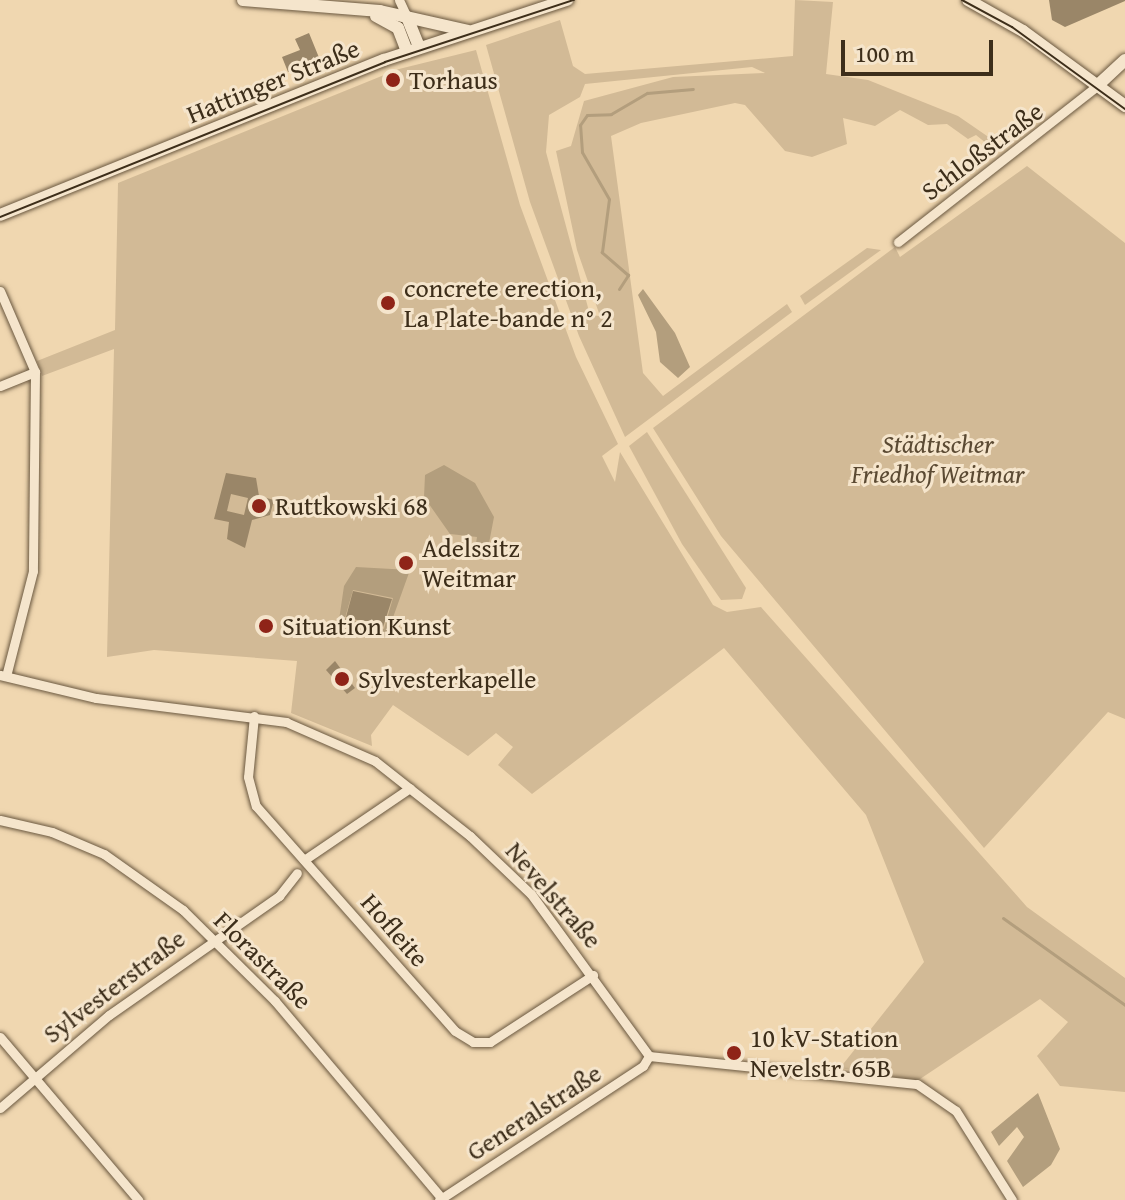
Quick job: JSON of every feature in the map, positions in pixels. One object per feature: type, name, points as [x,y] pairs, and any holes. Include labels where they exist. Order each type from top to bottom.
[{"type":"main road","points":[[243,0],[407,17],[468,31]]},
{"type":"main road","name":"Hattinger Straße","points":[[0,215],[413,50],[567,0]]},
{"type":"main road","points":[[968,0],[1125,106]]},
{"type":"main road","points":[[373,14],[398,28],[413,50]]},
{"type":"main road","points":[[407,17],[413,50]]},
{"type":"main road","name":"Schloßstraße","points":[[1097,86],[1125,60]]},
{"type":"street","points":[[399,0],[407,17]]},
{"type":"street","name":"Schloßstraße","points":[[898,242],[1097,86]]},
{"type":"street","points":[[0,291],[35,372],[33,571],[3,675]]},
{"type":"street","points":[[0,386],[35,372]]},
{"type":"street","name":"Nevelstraße","points":[[3,675],[96,698],[254,716],[341,742],[410,788],[531,894],[593,975],[649,1056]]},
{"type":"street","name":"Hofleite","points":[[254,716],[251,798],[468,1040],[497,1038],[593,975]]},
{"type":"street","points":[[304,860],[410,788]]},
{"type":"street","name":"Florastraße","points":[[0,820],[52,832],[104,854],[139,875],[213,939],[340,1074],[441,1200]]},
{"type":"street","name":"Sylvesterstraße","points":[[0,1108],[213,939],[279,896],[297,873]]},
{"type":"street","points":[[0,1037],[138,1200]]},
{"type":"street","points":[[649,1056],[917,1084],[956,1111],[1012,1200]]},
{"type":"street","name":"Generalstraße","points":[[441,1200],[643,1066],[649,1056]]},
{"type":"green space","points":[[795,0],[833,2],[826,74],[868,80],[958,116],[1003,147],[997,152],[976,135],[968,139],[947,124],[928,125],[900,110],[875,126],[843,118],[847,144],[812,157],[785,151],[745,105],[735,103],[641,123],[611,136],[643,373],[663,396],[787,304],[792,312],[625,437],[579,336],[530,202],[486,45],[560,20],[573,66],[585,74],[793,56]],"holes":[[[752,67],[765,73],[673,77],[584,101],[571,146],[556,151],[577,250],[600,316],[590,315],[546,152],[549,115],[580,97],[585,84]]]},
{"type":"green space","points":[[476,50],[520,205],[576,357],[618,444],[602,456],[615,482],[620,452],[713,605],[727,612],[761,607],[1027,907],[1125,978],[1125,1092],[1060,1086],[1037,1056],[1068,1022],[1040,999],[917,1081],[840,1068],[924,962],[866,815],[724,648],[532,794],[498,765],[513,747],[496,733],[468,756],[393,705],[371,735],[372,746],[291,713],[297,661],[154,650],[107,657],[114,349],[42,376],[37,361],[115,330],[118,183],[399,69]]},
{"type":"green space","name":"Städtischer Friedhof Weitmar","points":[[1027,166],[1125,243],[1125,719],[1108,712],[984,848],[721,536],[653,428],[895,247],[900,257]]},
{"type":"green space","points":[[867,248],[881,250],[805,305],[800,296]]},
{"type":"green space","points":[[647,432],[746,588],[742,599],[721,600],[682,544],[629,446]]},
{"type":"shaded area","points":[[643,289],[675,333],[690,367],[678,378],[660,362],[656,332],[638,295]]},
{"type":"shaded area","points":[[444,465],[475,483],[494,517],[486,559],[474,556],[477,537],[450,534],[424,497],[425,475]]},
{"type":"shaded area","points":[[356,567],[410,570],[386,637],[339,620],[344,586]],"holes":[[[353,590],[393,598],[384,629],[345,618]]]},
{"type":"shaded area","points":[[1038,1093],[1060,1149],[1051,1165],[1023,1187],[1007,1161],[1024,1137],[1017,1127],[999,1146],[991,1132]]},
{"type":"building","points":[[1049,0],[1125,1],[1065,27],[1052,20]]},
{"type":"building","points":[[309,33],[320,60],[288,72],[282,57],[300,50],[295,39]]},
{"type":"building","name":"Ruttkowski 68","points":[[226,473],[256,478],[259,496],[274,500],[270,515],[252,520],[245,548],[227,539],[229,522],[214,519]],"holes":[[[231,494],[248,498],[244,515],[227,511]]]},
{"type":"building","points":[[353,591],[392,599],[383,627],[346,617]]},
{"type":"building","name":"Sylvesterkapelle","points":[[335,661],[355,688],[347,694],[326,670]]},
{"type":"waterway","points":[[619,289],[628,275],[602,252],[609,199],[582,152],[580,125],[587,115],[611,114],[647,93],[693,89]]},
{"type":"waterway","points":[[1003,918],[1125,1005]]},
{"type":"tram line","points":[[0,217],[385,62],[574,0]]},
{"type":"tram line","points":[[962,0],[1012,27],[1125,109]]},
{"type":"place","name":"Torhaus","points":[[393,80]]},
{"type":"place","name":"concrete erection, La Plate-bande n° 2","points":[[388,303]]},
{"type":"place","name":"Ruttkowski 68","points":[[259,506]]},
{"type":"place","name":"Adelssitz Weitmar","points":[[406,563]]},
{"type":"place","name":"Situation Kunst","points":[[266,626]]},
{"type":"place","name":"Sylvesterkapelle","points":[[342,679]]},
{"type":"place","name":"10 kV-Station Nevelstr. 65B","points":[[734,1053]]}]
